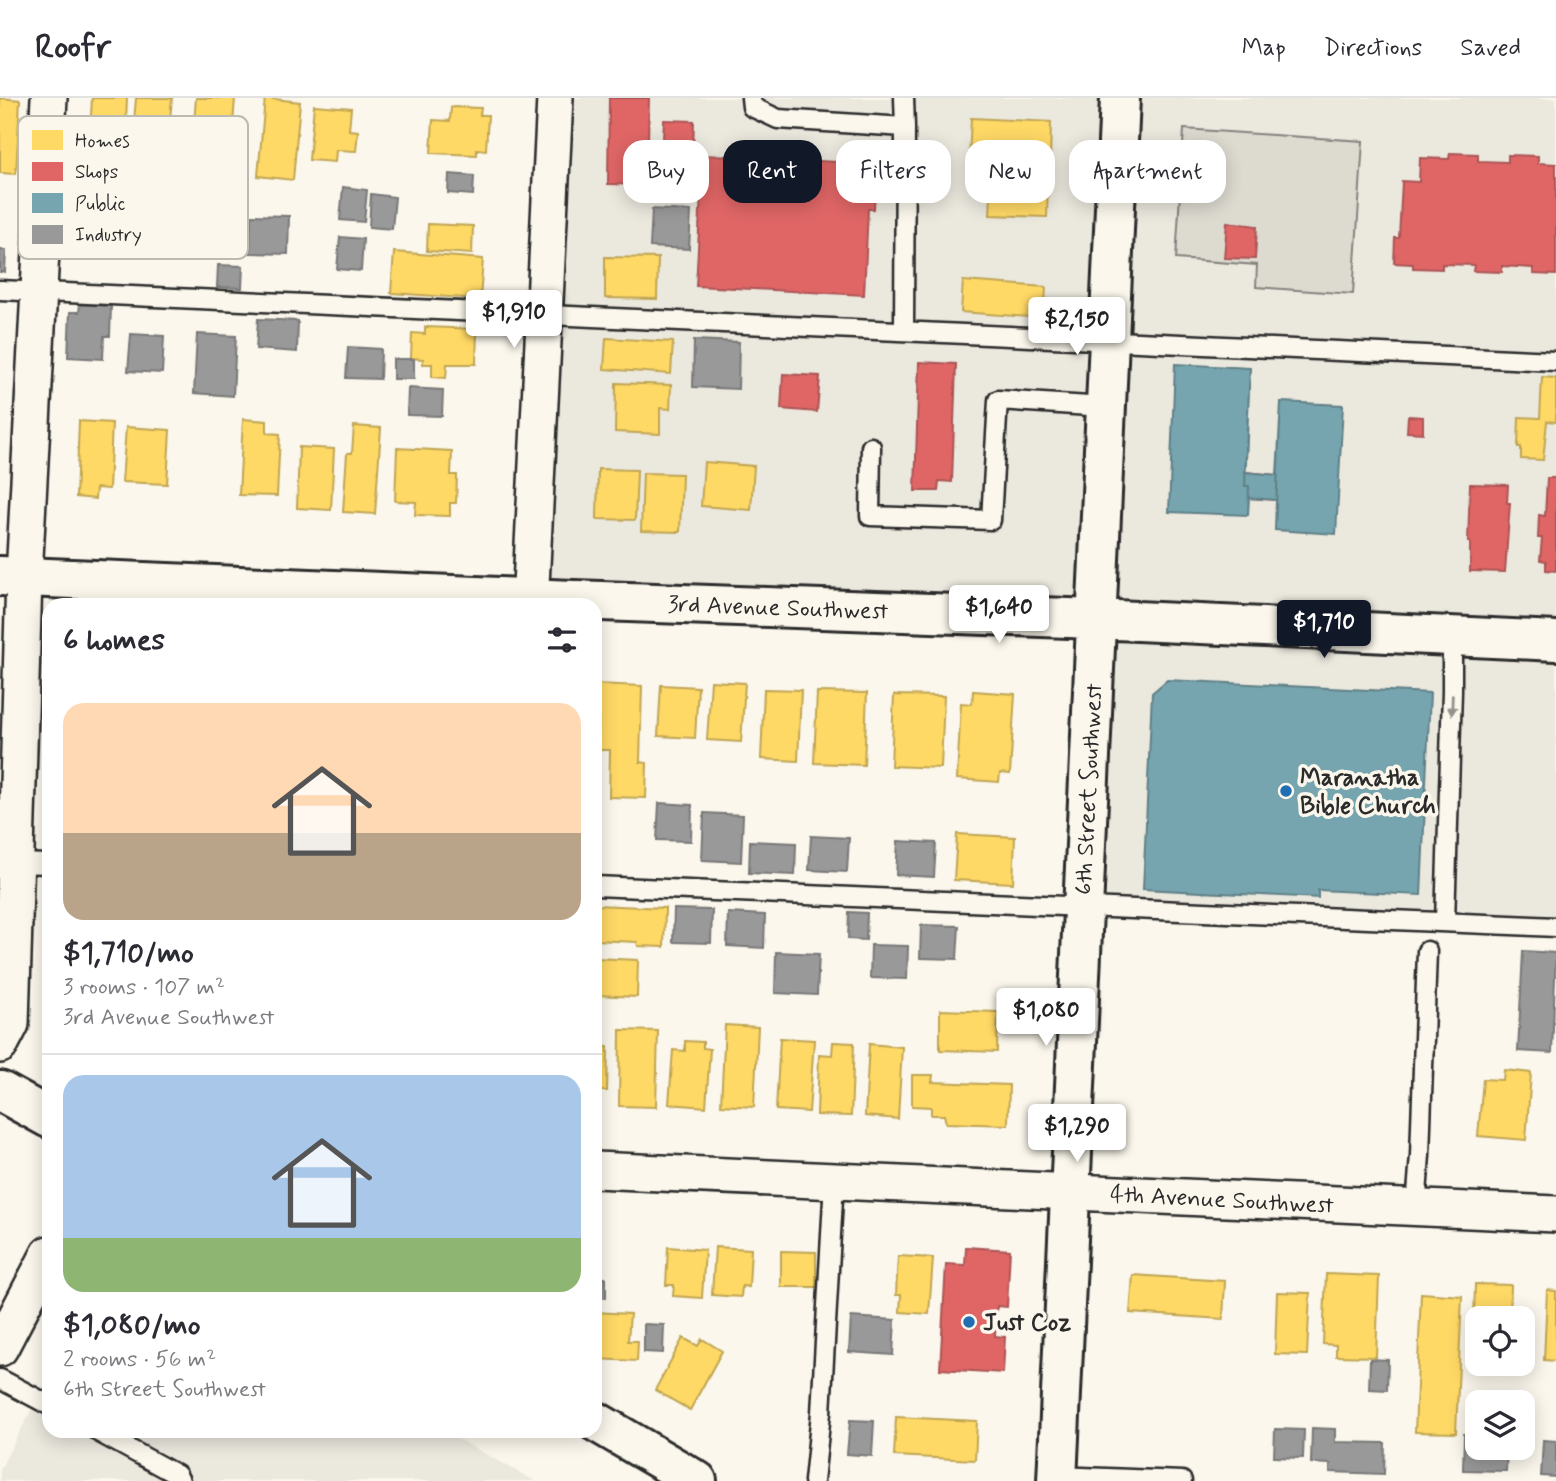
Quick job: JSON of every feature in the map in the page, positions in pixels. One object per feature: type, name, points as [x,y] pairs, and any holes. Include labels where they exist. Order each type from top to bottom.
[{"type":"main road","name":"6th Street Southwest","points":[[1057,1478],[1120,98]]},
{"type":"main road","name":"3rd Avenue Southwest","points":[[12,576],[451,598]]},
{"type":"main road","name":"3rd Avenue Southwest","points":[[602,604],[1095,619],[1556,641]]},
{"type":"main road","points":[[0,1091],[42,1114]]},
{"type":"main road","points":[[602,1426],[696,1481]]},
{"type":"street","points":[[48,116],[49,98]]},
{"type":"street","points":[[531,598],[555,98]]},
{"type":"street","points":[[0,1045],[11,1024],[33,863],[9,828],[12,576],[41,259]]},
{"type":"street","name":"4th Avenue Southwest","points":[[602,1170],[1556,1214]]},
{"type":"street","points":[[0,1349],[42,1268]]},
{"type":"lane","points":[[751,98],[752,107],[778,120],[905,127]]},
{"type":"lane","points":[[904,98],[904,331]]},
{"type":"lane","points":[[0,290],[1556,361]]},
{"type":"lane","points":[[871,447],[870,516],[991,520],[998,400],[1105,407]]},
{"type":"lane","points":[[1445,922],[1452,636]]},
{"type":"lane","points":[[602,886],[1556,927]]},
{"type":"lane","points":[[1416,1207],[1427,951]]},
{"type":"lane","points":[[814,1481],[821,1413],[834,1181]]},
{"type":"lane","points":[[0,1379],[42,1401]]},
{"type":"lane","points":[[109,1438],[177,1475],[180,1481]]},
{"type":"lane","points":[[1057,1478],[1182,1481]]},
{"type":"shaded area","points":[[553,98],[1556,98],[1556,927],[1082,906],[1095,619],[602,601],[602,598],[531,598]]},
{"type":"shaded area","points":[[1184,129],[1363,141],[1353,294],[1256,287],[1257,265],[1176,259],[1179,203],[1226,203],[1226,140],[1183,140]]},
{"type":"shaded area","points":[[42,1390],[42,1438],[456,1438],[535,1481],[0,1481],[0,1469]]},
{"type":"building: Homes","points":[[0,98],[20,100],[16,174],[0,173]]},
{"type":"building: Homes","points":[[92,98],[127,98],[126,116],[91,116]]},
{"type":"building: Homes","points":[[136,98],[172,98],[170,116],[134,116]]},
{"type":"building: Homes","points":[[196,98],[235,98],[234,116],[195,116]]},
{"type":"building: Homes","points":[[265,98],[300,102],[293,180],[258,176]]},
{"type":"building: Homes","points":[[314,105],[351,108],[349,130],[358,131],[356,151],[336,150],[335,162],[309,160]]},
{"type":"building: Homes","points":[[451,107],[481,108],[480,115],[488,115],[486,150],[477,149],[477,155],[431,153],[433,120],[450,121]]},
{"type":"building: Homes","points":[[971,118],[1051,122],[1051,140],[970,140]]},
{"type":"building: Homes","points":[[991,203],[1047,203],[1047,217],[990,215]]},
{"type":"building: Homes","points":[[428,224],[473,226],[472,254],[427,251]]},
{"type":"building: Homes","points":[[394,252],[483,259],[480,299],[391,293]]},
{"type":"building: Homes","points":[[605,257],[658,258],[657,299],[605,298]]},
{"type":"building: Homes","points":[[963,281],[1046,287],[1044,318],[961,312]]},
{"type":"building: Homes","points":[[425,327],[477,329],[476,364],[447,364],[446,378],[432,377],[432,364],[423,364],[423,359],[411,358],[412,333],[425,334]]},
{"type":"building: Homes","points":[[606,338],[673,342],[671,374],[604,369]]},
{"type":"building: Homes","points":[[1542,377],[1556,378],[1556,422],[1547,421],[1543,460],[1521,459],[1521,447],[1518,447],[1519,417],[1540,418]]},
{"type":"building: Homes","points":[[616,383],[671,385],[670,409],[660,408],[660,434],[615,432]]},
{"type":"building: Homes","points":[[243,419],[267,421],[267,433],[280,434],[277,496],[239,495]]},
{"type":"building: Homes","points":[[79,421],[112,423],[109,489],[96,488],[95,499],[76,497]]},
{"type":"building: Homes","points":[[354,426],[381,428],[375,514],[343,512],[347,453],[352,453]]},
{"type":"building: Homes","points":[[126,427],[170,430],[167,484],[122,482]]},
{"type":"building: Homes","points":[[299,447],[334,449],[331,510],[297,508]]},
{"type":"building: Homes","points":[[397,448],[452,451],[451,475],[457,475],[456,503],[450,503],[450,516],[415,515],[416,502],[395,501]]},
{"type":"building: Homes","points":[[704,462],[754,466],[751,510],[701,506]]},
{"type":"building: Homes","points":[[598,469],[637,470],[635,520],[597,519]]},
{"type":"building: Homes","points":[[643,473],[682,474],[680,532],[641,531]]},
{"type":"building: Homes","points":[[711,681],[745,683],[741,742],[707,740]]},
{"type":"building: Homes","points":[[602,684],[642,686],[640,762],[647,763],[646,798],[609,797],[610,750],[602,750]]},
{"type":"building: Homes","points":[[661,685],[698,687],[695,738],[658,736]]},
{"type":"building: Homes","points":[[764,689],[801,690],[798,761],[761,759]]},
{"type":"building: Homes","points":[[973,691],[1015,694],[1010,774],[1000,773],[999,782],[957,779],[961,703],[972,704]]},
{"type":"building: Homes","points":[[817,692],[867,693],[864,765],[814,763]]},
{"type":"building: Homes","points":[[894,695],[944,696],[941,768],[891,766]]},
{"type":"building: Homes","points":[[957,834],[1015,837],[1013,883],[954,880]]},
{"type":"building: Homes","points":[[602,905],[665,908],[664,947],[638,946],[637,942],[602,940]]},
{"type":"building: Homes","points":[[602,958],[638,960],[637,997],[602,995]]},
{"type":"building: Homes","points":[[940,1010],[998,1012],[997,1052],[940,1050]]},
{"type":"building: Homes","points":[[725,1025],[758,1027],[754,1107],[721,1105]]},
{"type":"building: Homes","points":[[620,1030],[658,1031],[656,1107],[619,1106]]},
{"type":"building: Homes","points":[[780,1038],[814,1040],[809,1112],[776,1110]]},
{"type":"building: Homes","points":[[685,1041],[703,1042],[703,1048],[710,1049],[706,1107],[669,1104],[673,1050],[685,1051]]},
{"type":"building: Homes","points":[[833,1042],[854,1043],[851,1116],[817,1115],[819,1054],[832,1055]]},
{"type":"building: Homes","points":[[869,1044],[902,1047],[898,1119],[865,1116]]},
{"type":"building: Homes","points":[[602,1047],[608,1047],[607,1091],[602,1091]]},
{"type":"building: Homes","points":[[1504,1070],[1531,1073],[1526,1140],[1478,1136],[1483,1079],[1503,1080]]},
{"type":"building: Homes","points":[[912,1075],[933,1075],[932,1082],[1009,1085],[1008,1125],[946,1123],[944,1115],[931,1115],[931,1107],[912,1106]]},
{"type":"building: Homes","points":[[668,1247],[705,1250],[702,1298],[673,1296],[674,1285],[666,1285]]},
{"type":"building: Homes","points":[[715,1247],[751,1249],[749,1287],[742,1286],[741,1297],[712,1295]]},
{"type":"building: Homes","points":[[781,1251],[816,1252],[816,1287],[781,1287]]},
{"type":"building: Homes","points":[[898,1256],[933,1258],[929,1314],[900,1312],[901,1295],[896,1295]]},
{"type":"building: Homes","points":[[1326,1274],[1379,1276],[1376,1357],[1336,1356],[1336,1345],[1323,1344]]},
{"type":"building: Homes","points":[[1133,1275],[1225,1281],[1223,1319],[1130,1313]]},
{"type":"building: Homes","points":[[1475,1284],[1511,1285],[1510,1306],[1474,1306]]},
{"type":"building: Homes","points":[[1547,1290],[1556,1291],[1556,1361],[1544,1360]]},
{"type":"building: Homes","points":[[1277,1292],[1310,1293],[1307,1355],[1275,1354]]},
{"type":"building: Homes","points":[[1421,1293],[1462,1296],[1456,1433],[1415,1432]]},
{"type":"building: Homes","points":[[602,1312],[630,1314],[628,1341],[638,1341],[637,1361],[602,1359]]},
{"type":"building: Homes","points":[[683,1338],[698,1346],[702,1339],[722,1351],[690,1410],[655,1390]]},
{"type":"building: Homes","points":[[896,1417],[977,1421],[975,1460],[894,1456]]},
{"type":"building: Shops","points":[[609,98],[649,98],[648,140],[623,140],[623,184],[608,184]]},
{"type":"building: Shops","points":[[664,120],[694,121],[693,140],[663,140]]},
{"type":"building: Shops","points":[[1450,153],[1478,154],[1478,161],[1508,162],[1508,155],[1538,156],[1538,163],[1556,164],[1556,275],[1533,274],[1533,268],[1502,266],[1502,272],[1473,271],[1474,265],[1442,264],[1442,269],[1413,268],[1413,264],[1394,263],[1395,238],[1399,238],[1402,181],[1419,182],[1420,158],[1449,159]]},
{"type":"building: Shops","points":[[709,155],[723,156],[723,203],[822,203],[822,161],[836,162],[836,203],[874,203],[874,209],[868,209],[864,295],[696,286],[700,203],[709,203]]},
{"type":"building: Shops","points":[[1227,222],[1257,226],[1255,259],[1224,258]]},
{"type":"building: Shops","points":[[919,362],[956,364],[952,482],[939,481],[938,491],[915,491]]},
{"type":"building: Shops","points":[[783,374],[820,376],[817,412],[781,409]]},
{"type":"building: Shops","points":[[1408,416],[1423,417],[1423,433],[1407,432]]},
{"type":"building: Shops","points":[[1245,472],[1277,475],[1276,500],[1249,498],[1249,486],[1245,486]]},
{"type":"building: Shops","points":[[1547,478],[1556,478],[1556,571],[1546,570],[1546,561],[1540,560],[1542,538],[1538,538],[1539,515],[1545,516]]},
{"type":"building: Shops","points":[[1470,484],[1508,485],[1507,503],[1510,503],[1505,572],[1470,571]]},
{"type":"building: Shops","name":"Just Coz","points":[[966,1247],[1010,1250],[1007,1307],[997,1306],[995,1336],[1005,1337],[1003,1373],[940,1369],[946,1264],[965,1265]]},
{"type":"building: Public","points":[[1175,364],[1250,368],[1245,472],[1277,475],[1281,402],[1343,405],[1336,534],[1275,530],[1276,500],[1249,498],[1248,515],[1169,512]]},
{"type":"building: Public","points":[[1175,364],[1250,368],[1245,486],[1249,486],[1248,515],[1169,512]]},
{"type":"building: Public","points":[[1281,402],[1343,405],[1336,534],[1275,530]]},
{"type":"building: Public","name":"Maranatha Bible Church","points":[[1167,680],[1430,693],[1421,895],[1318,890],[1318,898],[1143,889],[1152,693]]},
{"type":"building: Public","name":"Maranatha Bible Church","points":[[1167,680],[1430,693],[1421,895],[1318,890],[1318,898],[1143,889],[1152,693]]},
{"type":"building: Industry","points":[[449,174],[474,176],[473,195],[448,193]]},
{"type":"building: Industry","points":[[343,187],[367,190],[364,222],[340,220]]},
{"type":"building: Industry","points":[[371,194],[395,197],[392,229],[369,227]]},
{"type":"building: Industry","points":[[652,209],[691,211],[689,249],[650,247]]},
{"type":"building: Industry","points":[[251,215],[289,216],[288,254],[250,253]]},
{"type":"building: Industry","points":[[340,237],[363,239],[361,271],[337,269]]},
{"type":"building: Industry","points":[[0,250],[6,250],[5,272],[0,272]]},
{"type":"building: Industry","points":[[218,265],[243,266],[242,288],[217,287]]},
{"type":"building: Industry","points":[[80,304],[111,306],[110,336],[104,336],[103,359],[68,357],[70,312],[79,312]]},
{"type":"building: Industry","points":[[258,319],[298,321],[297,352],[256,349]]},
{"type":"building: Industry","points":[[131,334],[164,336],[162,373],[128,371]]},
{"type":"building: Industry","points":[[197,334],[236,336],[233,396],[194,393]]},
{"type":"building: Industry","points":[[694,340],[739,342],[738,389],[693,387]]},
{"type":"building: Industry","points":[[348,347],[381,349],[380,379],[346,378]]},
{"type":"building: Industry","points":[[393,359],[414,359],[414,379],[393,379]]},
{"type":"building: Industry","points":[[408,388],[443,390],[442,416],[407,415]]},
{"type":"building: Industry","points":[[659,803],[692,805],[691,841],[657,840]]},
{"type":"building: Industry","points":[[704,813],[743,815],[741,862],[702,860]]},
{"type":"building: Industry","points":[[811,836],[849,838],[847,872],[809,870]]},
{"type":"building: Industry","points":[[750,841],[796,843],[795,875],[749,873]]},
{"type":"building: Industry","points":[[898,841],[936,843],[934,877],[896,875]]},
{"type":"building: Industry","points":[[674,909],[712,910],[711,943],[673,942]]},
{"type":"building: Industry","points":[[849,912],[867,913],[866,940],[848,939]]},
{"type":"building: Industry","points":[[728,913],[765,915],[764,948],[727,946]]},
{"type":"building: Industry","points":[[921,925],[959,926],[957,959],[920,958]]},
{"type":"building: Industry","points":[[871,945],[908,946],[907,979],[870,978]]},
{"type":"building: Industry","points":[[1523,951],[1556,953],[1552,1053],[1518,1051]]},
{"type":"building: Industry","points":[[776,952],[819,954],[817,995],[775,993]]},
{"type":"building: Industry","points":[[602,1278],[606,1278],[606,1298],[602,1298]]},
{"type":"building: Industry","points":[[851,1317],[895,1320],[893,1355],[849,1352]]},
{"type":"building: Industry","points":[[644,1324],[664,1325],[663,1353],[644,1352]]},
{"type":"building: Industry","points":[[1370,1359],[1388,1360],[1387,1390],[1369,1389]]},
{"type":"building: Industry","points":[[850,1420],[874,1421],[872,1456],[847,1454]]},
{"type":"building: Industry","points":[[1312,1428],[1335,1429],[1335,1442],[1385,1443],[1384,1474],[1330,1472],[1330,1464],[1311,1463]]},
{"type":"building: Industry","points":[[1275,1429],[1304,1430],[1303,1458],[1274,1457]]},
{"type":"building: Industry","points":[[1464,1434],[1465,1460],[1506,1460],[1506,1471],[1463,1470]]},
{"type":"building: Industry","points":[[1543,1440],[1556,1441],[1556,1477],[1541,1476]]},
{"type":"place","name":"Maranatha Bible Church","points":[[1286,791]]},
{"type":"place","name":"Just Coz","points":[[969,1322]]}]
